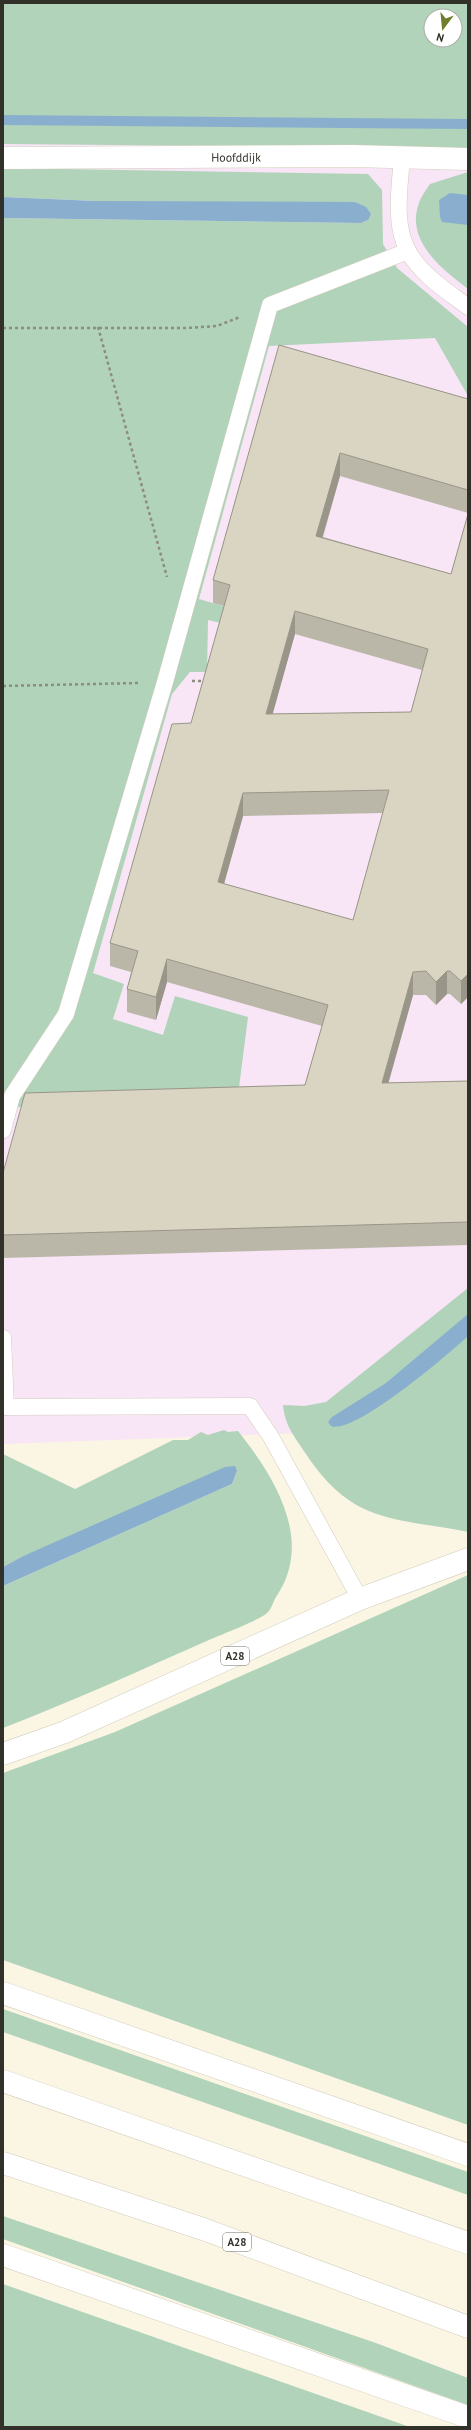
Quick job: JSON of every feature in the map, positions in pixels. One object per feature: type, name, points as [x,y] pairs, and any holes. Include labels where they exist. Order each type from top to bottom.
[{"type":"main road","name":"Hoofddijk","points":[[3,158],[402,157],[468,159]]},
{"type":"main road","name":"A28","points":[[3,1754],[64,1732],[360,1599],[468,1559]]},
{"type":"main road","points":[[3,1992],[468,2155]]},
{"type":"main road","points":[[3,2081],[468,2243]]},
{"type":"main road","name":"A28","points":[[3,2163],[203,2229],[468,2327]]},
{"type":"main road","points":[[3,2255],[468,2417]]},
{"type":"lane","points":[[402,157],[399,206],[402,232],[408,251],[432,280],[468,307]]},
{"type":"lane","points":[[3,1130],[12,1096],[66,1014],[165,682],[270,305],[408,251]]},
{"type":"lane","points":[[3,1338],[4,1407],[250,1406],[271,1437],[360,1599]]},
{"type":"path","points":[[3,328],[217,326],[270,305]]},
{"type":"path","points":[[98,327],[167,579]]},
{"type":"path","points":[[3,686],[207,680]]},
{"type":"shaded area","points":[[3,3],[468,3],[468,1427],[3,1444]]},
{"type":"green space","points":[[3,3],[468,3],[468,148],[3,144]]},
{"type":"green space","points":[[3,168],[368,174],[382,190],[383,244],[397,268],[468,327],[468,396],[435,338],[269,346],[199,599],[230,608],[225,624],[208,620],[207,672],[190,672],[172,694],[93,973],[124,984],[113,1019],[163,1035],[175,996],[248,1017],[238,1095],[18,1107],[3,1142],[3,218],[361,223],[368,220],[96,201],[3,197]]},
{"type":"green space","points":[[468,172],[468,289],[437,263],[428,253],[421,242],[417,230],[416,217],[419,203],[430,184]]},
{"type":"green space","points":[[468,396],[468,422],[462,420]]},
{"type":"green space","points":[[468,1288],[468,1532],[397,1519],[377,1514],[358,1506],[341,1494],[323,1477],[294,1436],[288,1425],[283,1405],[304,1406],[326,1402]]},
{"type":"green space","points":[[224,1430],[228,1432],[238,1431],[265,1468],[285,1510],[291,1532],[292,1554],[287,1576],[271,1608],[263,1616],[240,1627],[3,1728],[3,1586],[232,1484],[237,1471],[21,1557],[3,1567],[3,1454],[75,1489],[173,1440],[188,1440],[201,1432],[208,1435]]},
{"type":"green space","points":[[468,1575],[468,2125],[3,1960],[3,1773],[115,1732]]},
{"type":"green space","points":[[3,2009],[468,2172],[468,2195],[3,2032]]},
{"type":"green space","points":[[3,2216],[376,2343],[468,2378],[468,2405],[3,2239]]},
{"type":"green space","points":[[3,2284],[410,2427],[3,2427]]},
{"type":"water","points":[[450,193],[468,195],[468,225],[442,222],[440,217],[439,200]]},
{"type":"water","points":[[3,197],[96,201],[355,202],[366,207],[371,214],[368,220],[361,223],[3,218]]},
{"type":"water","points":[[468,1314],[468,1336],[423,1375],[359,1419],[342,1426],[331,1426],[328,1422],[332,1417],[386,1383]]},
{"type":"water","points":[[235,1466],[237,1471],[232,1484],[3,1586],[3,1567],[21,1557],[225,1467]]},
{"type":"building","points":[[279,345],[468,399],[468,490],[340,453],[316,536],[451,574],[468,514],[468,974],[461,981],[450,971],[447,971],[436,982],[426,971],[413,972],[382,1083],[468,1081],[468,1222],[3,1235],[3,1173],[25,1093],[305,1085],[328,1005],[167,959],[156,997],[127,989],[138,951],[110,943],[172,724],[191,723],[230,585],[213,580]],"holes":[[[295,611],[428,649],[411,712],[266,714]],[[389,790],[353,920],[218,882],[243,793]]]},
{"type":"waterway","points":[[3,120],[468,124]]}]
